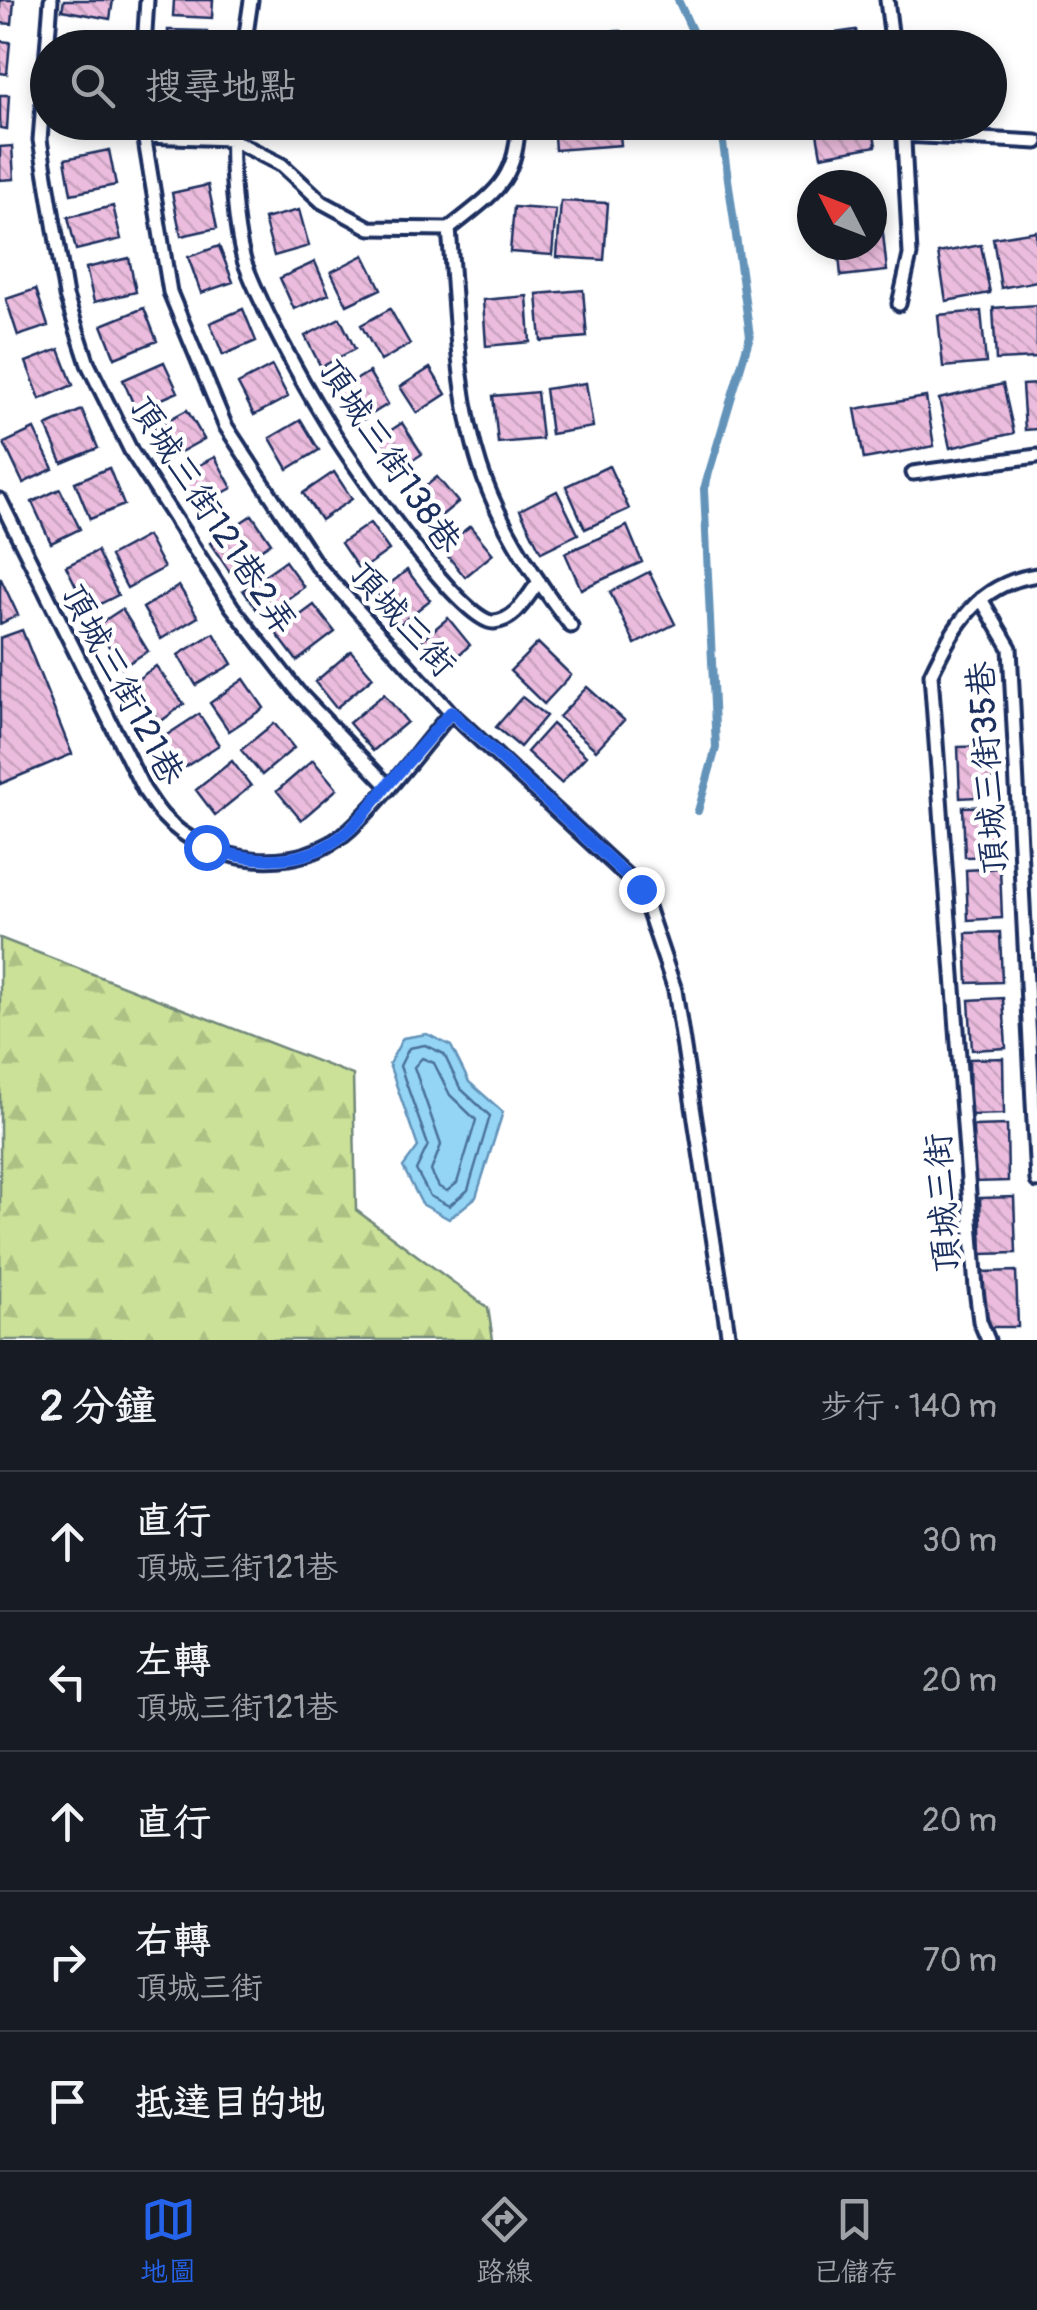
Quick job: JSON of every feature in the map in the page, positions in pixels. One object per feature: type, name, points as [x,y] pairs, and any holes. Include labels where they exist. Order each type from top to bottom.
[{"type":"lane","name":"頂城三街121巷2弄","points":[[49,30],[51,0]]},
{"type":"lane","points":[[146,30],[148,0]]},
{"type":"lane","points":[[247,30],[251,0]]},
{"type":"lane","points":[[887,0],[891,30]]},
{"type":"lane","points":[[1007,139],[1037,142]]},
{"type":"lane","name":"頂城三街121巷2弄","points":[[40,140],[66,296],[88,364],[131,451],[232,607],[298,692],[388,786]]},
{"type":"lane","name":"頂城三街","points":[[146,140],[170,292],[225,425],[316,564],[451,712],[641,889],[675,990],[730,1340]]},
{"type":"lane","name":"頂城三街138巷","points":[[231,140],[244,263],[327,423],[430,569],[476,618],[492,622],[512,616],[538,583]]},
{"type":"lane","points":[[233,140],[282,165],[322,202],[370,228],[449,229],[511,174],[518,140]]},
{"type":"lane","points":[[899,304],[910,255],[905,140]]},
{"type":"lane","points":[[449,229],[464,395],[480,467],[538,583],[571,626]]},
{"type":"lane","points":[[913,473],[1037,456]]},
{"type":"lane","name":"頂城三街121巷","points":[[0,500],[144,790],[164,818],[206,847],[237,858],[294,858],[325,848],[350,830],[451,712]]},
{"type":"lane","name":"頂城三街","points":[[988,1340],[980,1321],[976,1288],[931,674],[953,628],[981,599],[1013,579],[1037,575]]},
{"type":"lane","name":"頂城三街35巷","points":[[981,599],[1010,648],[1037,1181]]},
{"type":"green space","points":[[0,938],[353,1075],[356,1210],[488,1308],[493,1340],[0,1340]]},
{"type":"water","points":[[427,1034],[451,1046],[469,1082],[503,1112],[476,1197],[449,1219],[422,1204],[403,1167],[418,1147],[389,1064],[403,1038]]},
{"type":"building","points":[[0,0],[14,0],[12,24],[0,23]]},
{"type":"building","points":[[64,0],[113,0],[110,19],[62,10]]},
{"type":"building","points":[[174,0],[213,0],[212,18],[173,16]]},
{"type":"building","points":[[0,41],[10,42],[7,74],[0,73]]},
{"type":"building","points":[[0,95],[9,95],[7,129],[0,128]]},
{"type":"building","points":[[554,140],[621,140],[621,145],[555,150]]},
{"type":"building","points":[[818,140],[875,140],[876,146],[821,156]]},
{"type":"building","points":[[12,146],[14,179],[0,180],[0,147]]},
{"type":"building","points":[[109,150],[116,185],[71,194],[65,159]]},
{"type":"building","points":[[208,185],[217,228],[181,236],[172,193]]},
{"type":"building","points":[[561,201],[608,203],[604,260],[557,257]]},
{"type":"building","points":[[113,206],[121,239],[76,250],[68,217]]},
{"type":"building","points":[[514,207],[556,210],[552,255],[510,252]]},
{"type":"building","points":[[299,210],[309,246],[274,256],[264,219]]},
{"type":"building","points":[[1036,231],[1037,281],[1001,288],[993,238]]},
{"type":"building","points":[[981,245],[990,293],[946,301],[938,253]]},
{"type":"building","points":[[219,246],[233,282],[201,293],[188,257]]},
{"type":"building","points":[[364,255],[381,289],[347,305],[331,272]]},
{"type":"building","points":[[129,258],[136,292],[94,302],[86,268]]},
{"type":"building","points":[[839,260],[886,260],[887,271],[841,276]]},
{"type":"building","points":[[315,262],[329,294],[294,309],[280,278]]},
{"type":"building","points":[[36,289],[48,326],[18,336],[6,299]]},
{"type":"building","points":[[583,290],[587,337],[541,341],[537,294]]},
{"type":"building","points":[[527,296],[530,342],[486,346],[483,300]]},
{"type":"building","points":[[1037,305],[1037,358],[996,360],[993,308]]},
{"type":"building","points":[[144,308],[157,341],[115,358],[102,325]]},
{"type":"building","points":[[243,309],[256,341],[223,355],[210,323]]},
{"type":"building","points":[[390,309],[410,344],[381,361],[361,325]]},
{"type":"building","points":[[981,311],[986,363],[943,367],[938,315]]},
{"type":"building","points":[[340,318],[355,349],[321,367],[305,336]]},
{"type":"building","points":[[59,349],[73,385],[40,399],[26,362]]},
{"type":"building","points":[[164,362],[178,392],[136,410],[123,380]]},
{"type":"building","points":[[272,366],[288,397],[254,415],[238,384]]},
{"type":"building","points":[[430,368],[446,394],[417,413],[400,387]]},
{"type":"building","points":[[369,372],[388,404],[356,424],[336,392]]},
{"type":"building","points":[[586,383],[593,427],[551,434],[545,389]]},
{"type":"building","points":[[1003,384],[1014,433],[950,448],[939,399]]},
{"type":"building","points":[[1037,384],[1037,429],[1025,430],[1022,385]]},
{"type":"building","points":[[537,392],[542,439],[498,443],[493,396]]},
{"type":"building","points":[[926,397],[934,446],[864,459],[855,409]]},
{"type":"building","points":[[82,410],[98,448],[62,463],[46,426]]},
{"type":"building","points":[[187,410],[204,439],[164,461],[148,431]]},
{"type":"building","points":[[301,420],[319,450],[288,469],[270,438]]},
{"type":"building","points":[[402,423],[422,454],[393,473],[373,442]]},
{"type":"building","points":[[34,429],[53,469],[23,483],[4,443]]},
{"type":"building","points":[[215,457],[232,488],[193,509],[176,477]]},
{"type":"building","points":[[609,466],[629,509],[585,529],[566,486]]},
{"type":"building","points":[[109,468],[124,505],[90,519],[75,482]]},
{"type":"building","points":[[334,472],[352,499],[321,520],[303,493]]},
{"type":"building","points":[[437,477],[458,502],[430,525],[409,500]]},
{"type":"building","points":[[60,489],[80,529],[51,543],[32,502]]},
{"type":"building","points":[[557,491],[578,534],[541,552],[520,510]]},
{"type":"building","points":[[252,515],[271,543],[229,571],[210,543]]},
{"type":"building","points":[[370,523],[389,550],[360,571],[341,543]]},
{"type":"building","points":[[470,526],[493,554],[465,577],[442,549]]},
{"type":"building","points":[[627,526],[642,562],[581,589],[565,553]]},
{"type":"building","points":[[147,536],[164,568],[127,588],[110,556]]},
{"type":"building","points":[[97,551],[118,595],[88,610],[66,566]]},
{"type":"building","points":[[285,561],[304,587],[262,617],[243,590]]},
{"type":"building","points":[[407,570],[430,600],[400,624],[377,594]]},
{"type":"building","points":[[649,572],[675,624],[635,644],[610,592]]},
{"type":"building","points":[[0,577],[18,615],[0,624]]},
{"type":"building","points":[[179,586],[198,617],[161,639],[143,608]]},
{"type":"building","points":[[314,605],[335,632],[297,661],[276,633]]},
{"type":"building","points":[[122,609],[148,651],[122,667],[96,626]]},
{"type":"building","points":[[448,618],[470,645],[441,670],[418,643]]},
{"type":"building","points":[[22,630],[72,754],[0,784],[0,638]]},
{"type":"building","points":[[214,633],[232,664],[196,685],[178,655]]},
{"type":"building","points":[[538,643],[571,675],[544,704],[510,671]]},
{"type":"building","points":[[351,651],[373,677],[336,708],[315,682]]},
{"type":"building","points":[[156,666],[184,704],[160,722],[131,684]]},
{"type":"building","points":[[244,679],[264,708],[229,731],[210,703]]},
{"type":"building","points":[[587,687],[624,720],[596,750],[559,717]]},
{"type":"building","points":[[384,694],[407,722],[373,751],[349,723]]},
{"type":"building","points":[[522,697],[546,716],[520,747],[496,727]]},
{"type":"building","points":[[199,714],[219,745],[179,771],[159,740]]},
{"type":"building","points":[[274,723],[294,748],[262,775],[241,750]]},
{"type":"building","points":[[552,724],[586,756],[561,783],[527,752]]},
{"type":"building","points":[[992,746],[994,796],[960,798],[958,747]]},
{"type":"building","points":[[313,760],[337,789],[301,820],[277,791]]},
{"type":"building","points":[[232,761],[251,786],[215,815],[196,790]]},
{"type":"building","points":[[997,806],[999,856],[965,857],[963,807]]},
{"type":"building","points":[[1000,868],[1002,918],[968,920],[966,870]]},
{"type":"building","points":[[1000,932],[1002,982],[968,983],[966,933]]},
{"type":"building","points":[[1003,998],[1006,1048],[972,1050],[969,1000]]},
{"type":"building","points":[[1003,1058],[1004,1114],[970,1115],[969,1059]]},
{"type":"building","points":[[1007,1125],[1008,1181],[974,1182],[973,1126]]},
{"type":"building","points":[[1014,1197],[1016,1253],[982,1254],[980,1198]]},
{"type":"building","points":[[1016,1271],[1018,1327],[984,1327],[982,1272]]},
{"type":"waterway","points":[[678,0],[692,30]]},
{"type":"waterway","points":[[698,811],[716,748],[704,489],[750,336],[723,140]]},
{"type":"route","points":[[206,847],[237,858],[262,860],[294,858],[325,848],[350,830],[451,712],[641,889]]}]
